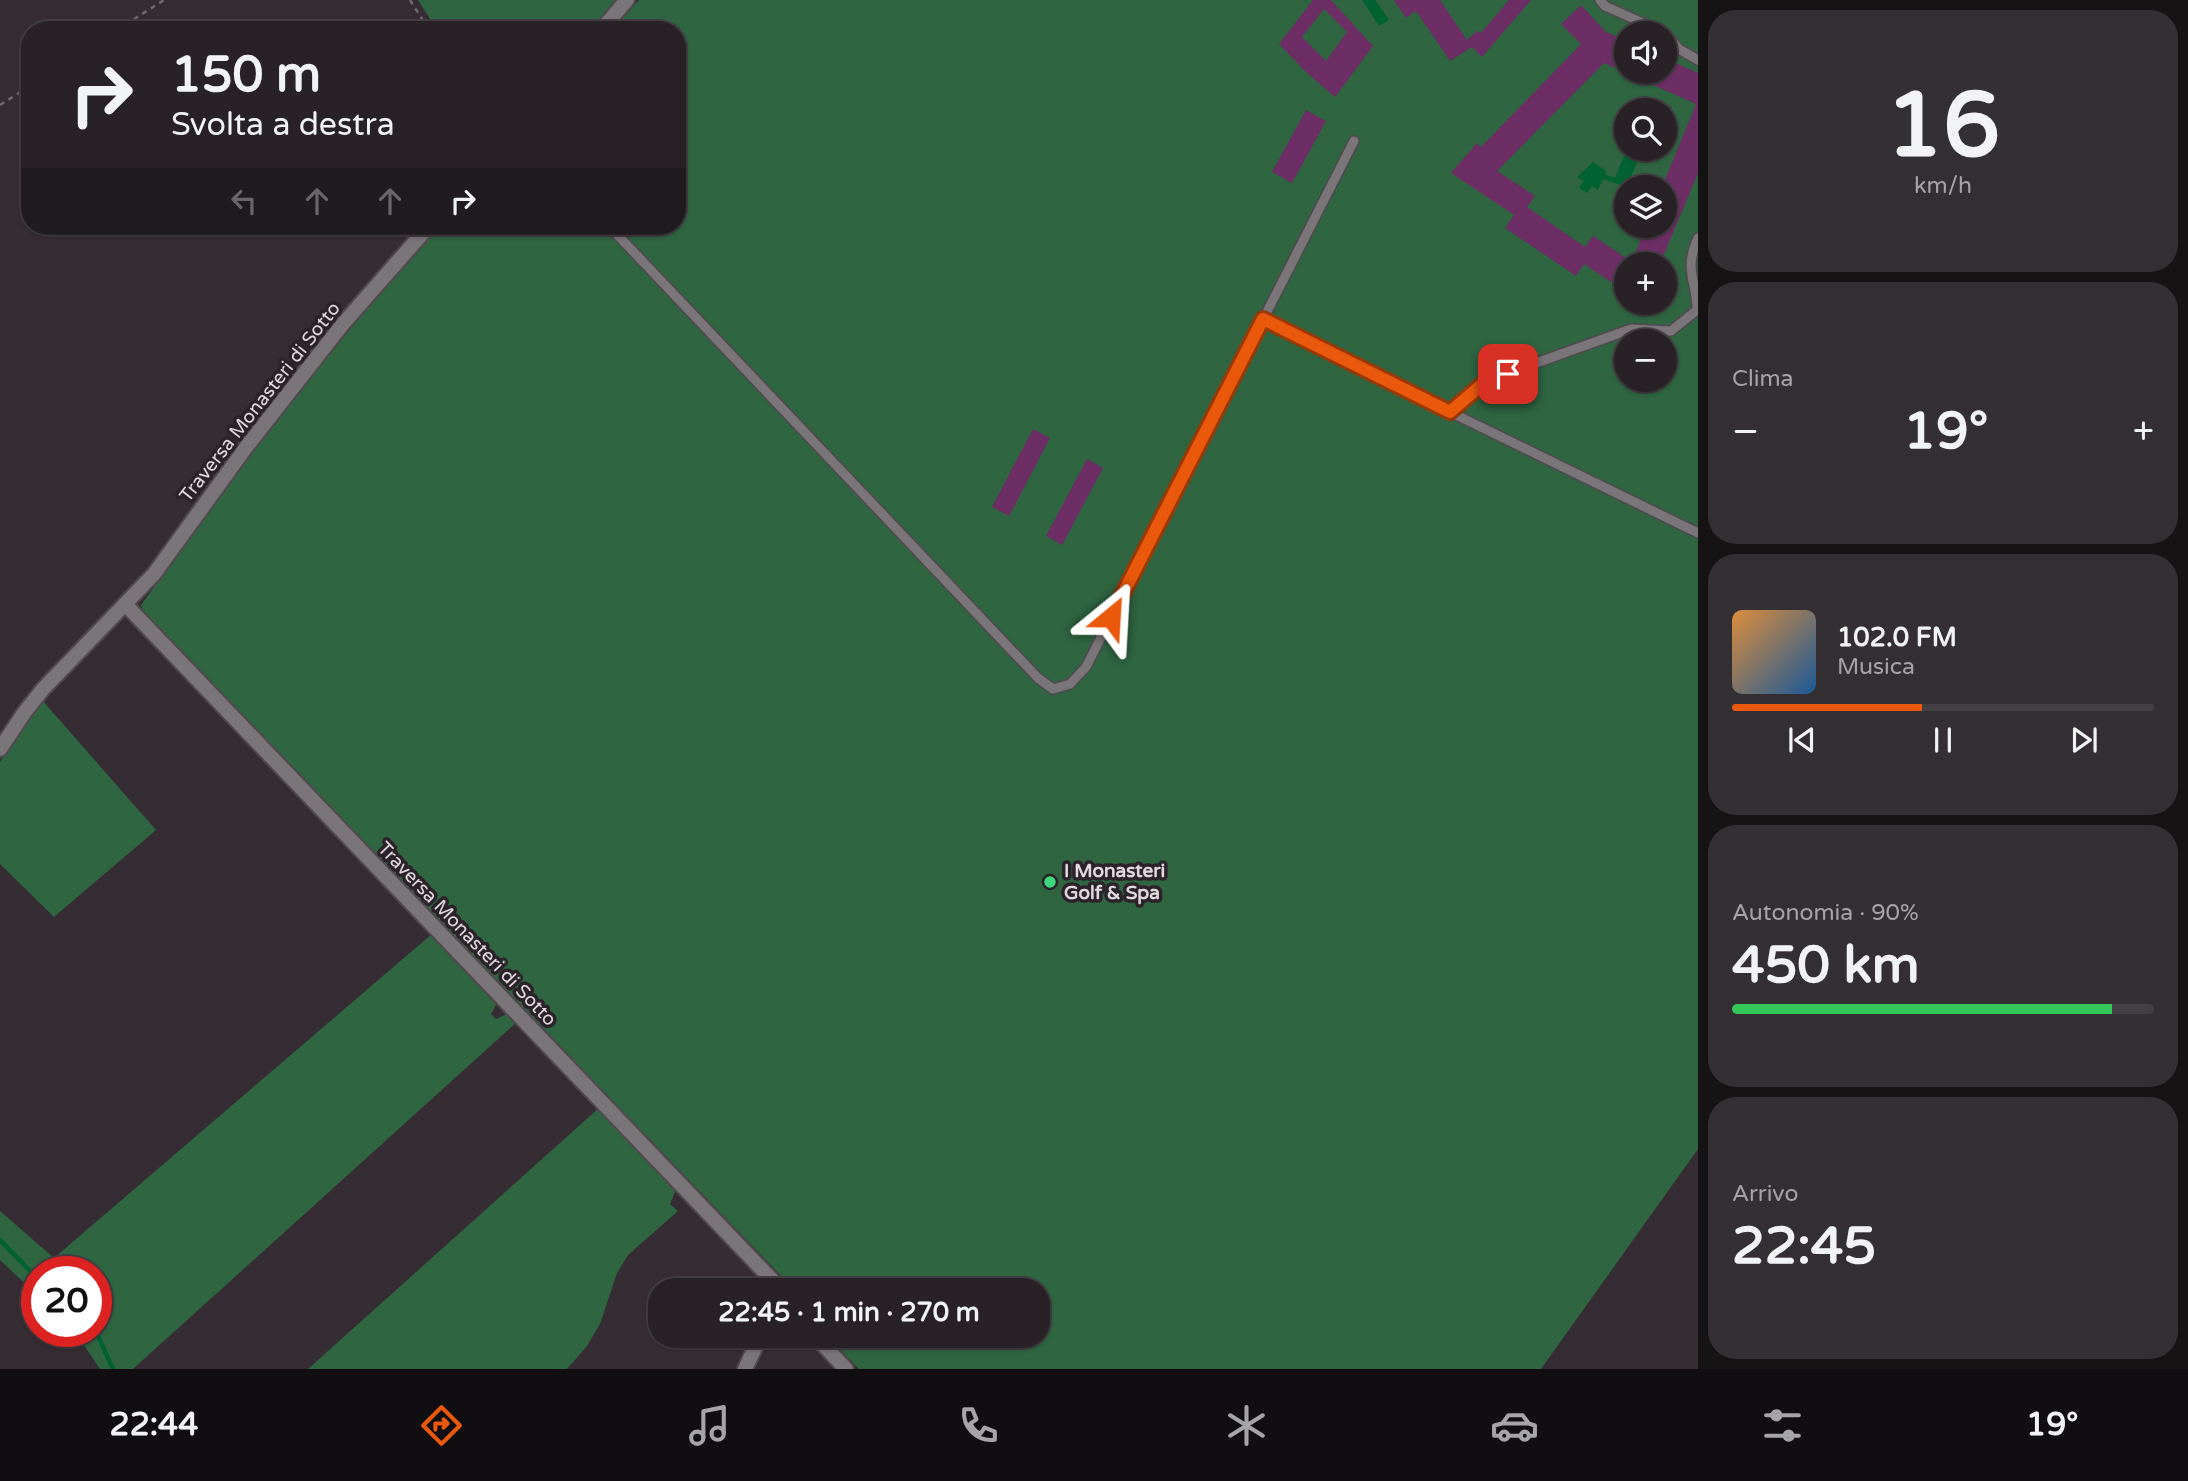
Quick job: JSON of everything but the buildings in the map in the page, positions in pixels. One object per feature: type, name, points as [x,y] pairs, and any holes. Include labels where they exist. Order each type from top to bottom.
[{"type":"street","points":[[609,21],[627,0]]},
{"type":"street","name":"Traversa Monasteri di Sotto","points":[[0,749],[23,713],[43,689],[155,574],[247,446],[342,325],[421,235]]},
{"type":"street","name":"Traversa Monasteri di Sotto","points":[[126,605],[770,1278]]},
{"type":"street","points":[[745,1369],[755,1348]]},
{"type":"street","points":[[826,1348],[846,1369]]},
{"type":"lane","points":[[1600,0],[1605,6],[1665,33],[1679,49],[1698,60]]},
{"type":"lane","points":[[619,235],[1038,678],[1053,689],[1070,684],[1086,667],[1354,141]]},
{"type":"lane","points":[[1450,412],[1486,381],[1550,360],[1611,334],[1632,329],[1671,331],[1686,321],[1697,310],[1697,294],[1689,268],[1698,238]]},
{"type":"lane","points":[[1263,319],[1698,533]]},
{"type":"path","points":[[131,21],[164,0]]},
{"type":"path","points":[[410,0],[423,21]]},
{"type":"path","points":[[0,105],[21,92]]},
{"type":"shaded area","points":[[418,0],[616,0],[598,21],[431,21]]},
{"type":"shaded area","name":"I Monasteri Golf & Spa","points":[[639,0],[1698,0],[1698,1149],[1541,1369],[859,1369],[839,1348],[1050,1348],[1050,1278],[783,1278],[144,615],[141,605],[272,425],[431,235],[686,235],[686,21],[620,21]]},
{"type":"shaded area","points":[[1362,0],[1375,0],[1389,20],[1379,26]]},
{"type":"shaded area","points":[[1622,161],[1638,161],[1632,175],[1616,175]]},
{"type":"shaded area","points":[[1593,162],[1606,171],[1606,175],[1614,178],[1614,183],[1603,179],[1598,190],[1592,186],[1587,193],[1579,188],[1584,181],[1577,177]]},
{"type":"shaded area","points":[[42,700],[156,830],[54,917],[0,864],[0,762]]},
{"type":"shaded area","points":[[433,933],[498,1001],[491,1014],[496,1019],[509,1013],[518,1021],[133,1369],[100,1369],[85,1347],[112,1347],[112,1256],[56,1256]]},
{"type":"shaded area","points":[[600,1107],[673,1184],[675,1192],[670,1204],[678,1211],[628,1255],[617,1273],[600,1324],[587,1346],[567,1369],[308,1369]]},
{"type":"shaded area","points":[[0,1211],[52,1256],[21,1256],[21,1280],[0,1260]]},
{"type":"waterway","points":[[0,1240],[21,1262]]},
{"type":"waterway","points":[[103,1347],[113,1369]]},
{"type":"place","name":"I Monasteri Golf & Spa","points":[[1050,882]]},
{"type":"route","points":[[1111,617],[1263,319],[1450,412],[1486,381],[1508,374]]}]
